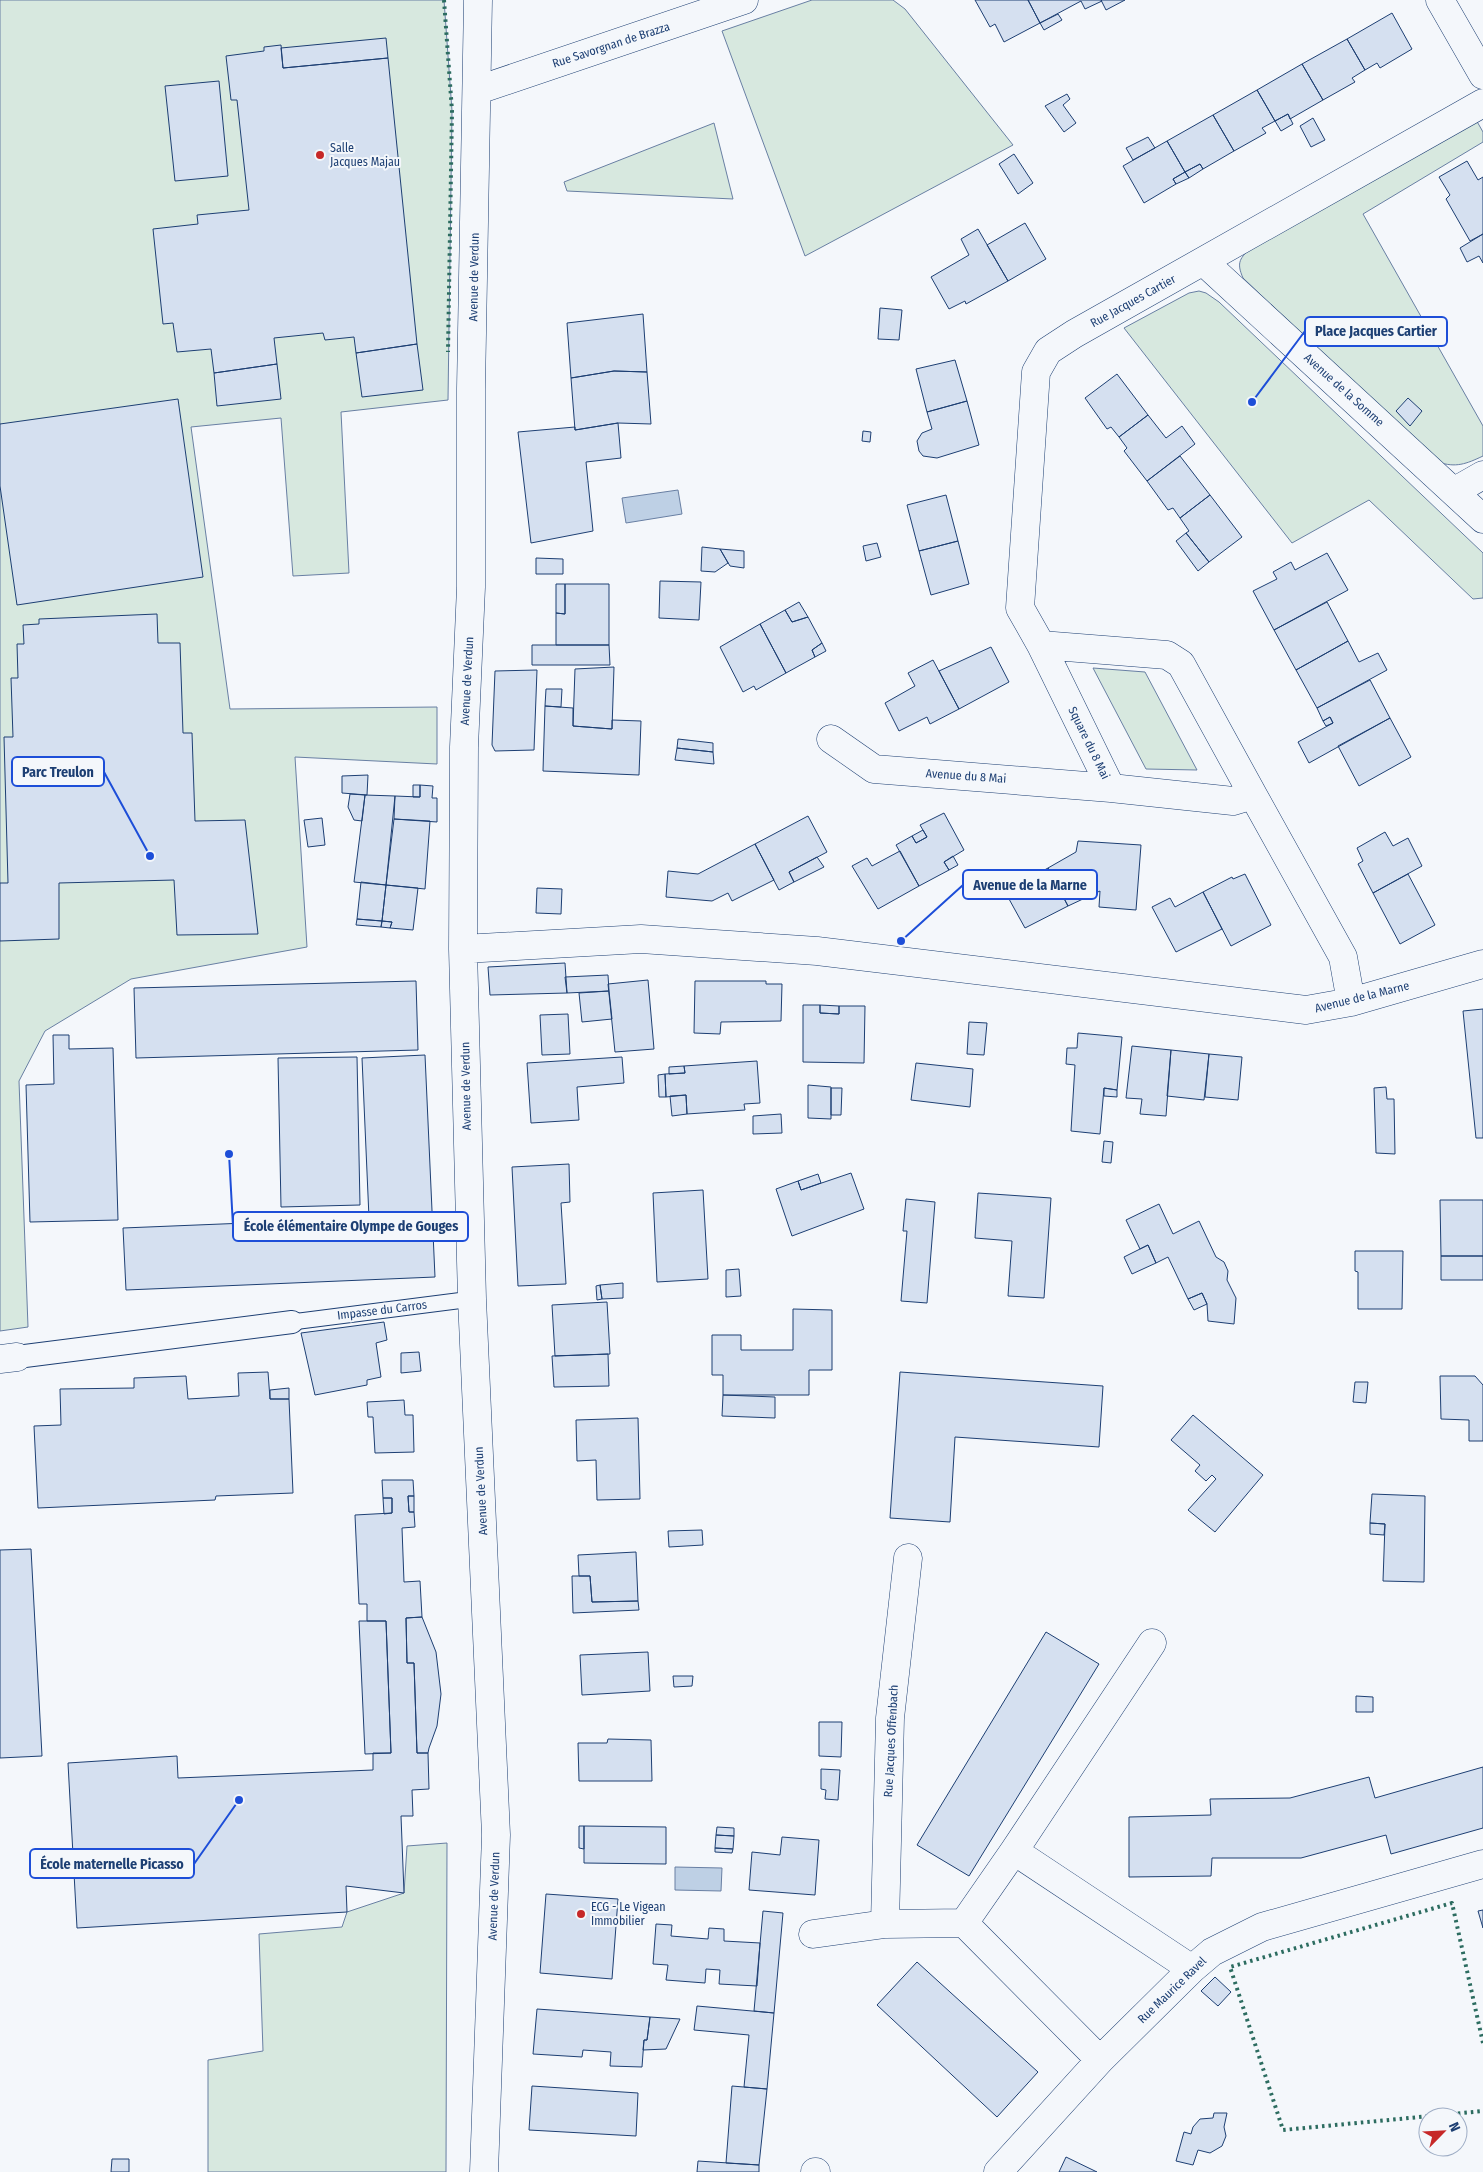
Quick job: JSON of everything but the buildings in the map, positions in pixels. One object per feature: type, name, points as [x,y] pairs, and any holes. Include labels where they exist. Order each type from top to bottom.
[{"type":"street","name":"Avenue de Verdun","points":[[478,0],[471,587],[464,747],[463,949],[472,1299],[496,1835],[484,2172]]},
{"type":"street","name":"Rue Savorgnan de Brazza","points":[[478,90],[744,0]]},
{"type":"street","points":[[1440,0],[1483,75]]},
{"type":"street","name":"Rue Jacques Cartier","points":[[1041,645],[1020,608],[1036,372],[1048,351],[1074,334],[1483,103]]},
{"type":"street","name":"Avenue de la Somme","points":[[1204,262],[1455,491],[1483,519]]},
{"type":"street","points":[[1455,491],[1483,475]]},
{"type":"street","points":[[1041,645],[1167,655],[1181,664],[1343,957],[1351,1002]]},
{"type":"street","name":"Square du 8 Mai","points":[[1041,645],[1111,788],[1233,801],[1253,795]]},
{"type":"street","name":"Avenue du 8 Mai","points":[[831,739],[874,769],[1111,788]]},
{"type":"street","name":"Avenue de la Marne","points":[[463,949],[641,939],[817,951],[1306,1010],[1351,1002],[1483,964]]},
{"type":"street","points":[[9,1358],[292,1322]]},
{"type":"street","name":"Rue Jacques Offenbach","points":[[885,1924],[890,1718],[908,1558]]},
{"type":"street","points":[[964,1922],[1014,1852],[1152,1643]]},
{"type":"street","points":[[1014,1852],[1192,1969]]},
{"type":"street","name":"Rue Maurice Ravel","points":[[998,2172],[1100,2060],[1192,1969],[1212,1952],[1262,1927],[1483,1864]]},
{"type":"street","points":[[813,1934],[885,1924],[964,1922],[1100,2060]]},
{"type":"lane","name":"Impasse du Carros","points":[[292,1322],[472,1299]]},
{"type":"shaded area","points":[[0,0],[444,0],[452,111],[448,400],[341,412],[349,573],[293,576],[281,418],[191,427],[230,709],[437,707],[437,764],[295,757],[307,947],[131,979],[45,1031],[19,1081],[28,1327],[0,1331]]},
{"type":"shaded area","points":[[812,0],[893,0],[905,9],[1013,145],[805,256],[722,31]]},
{"type":"shaded area","points":[[1475,118],[1483,132],[1483,142],[1363,214],[1483,426],[1483,456],[1466,463],[1450,465],[1438,462],[1243,278],[1240,261],[1252,247]]},
{"type":"shaded area","points":[[714,123],[733,199],[567,191],[564,182]]},
{"type":"shaded area","points":[[1199,291],[1206,293],[1219,302],[1483,553],[1483,598],[1473,599],[1369,500],[1292,543],[1124,328],[1189,293]]},
{"type":"shaded area","points":[[1093,668],[1145,672],[1197,770],[1146,769]]},
{"type":"shaded area","points":[[447,1843],[446,2172],[208,2172],[208,2060],[263,2051],[259,1934],[342,1927],[347,1912],[404,1893],[407,1846]]},
{"type":"water","points":[[678,490],[682,514],[626,523],[622,498]]},
{"type":"water","points":[[675,1867],[722,1868],[721,1891],[675,1890]]},
{"type":"hedge","points":[[444,0],[452,111],[448,352]]},
{"type":"hedge","points":[[1483,2043],[1452,1903],[1230,1967],[1283,2130],[1483,2111]]},
{"type":"place","name":"Salle Jacques Majau","points":[[320,155]]},
{"type":"place","name":"Place Jacques Cartier","points":[[1252,402]]},
{"type":"place","name":"Parc Treulon","points":[[150,856]]},
{"type":"place","name":"Avenue de la Marne","points":[[901,941]]},
{"type":"place","name":"École élémentaire Olympe de Gouges","points":[[229,1154]]},
{"type":"place","name":"École maternelle Picasso","points":[[239,1800]]},
{"type":"place","name":"ECG - Le Vigean Immobilier","points":[[581,1914]]}]
